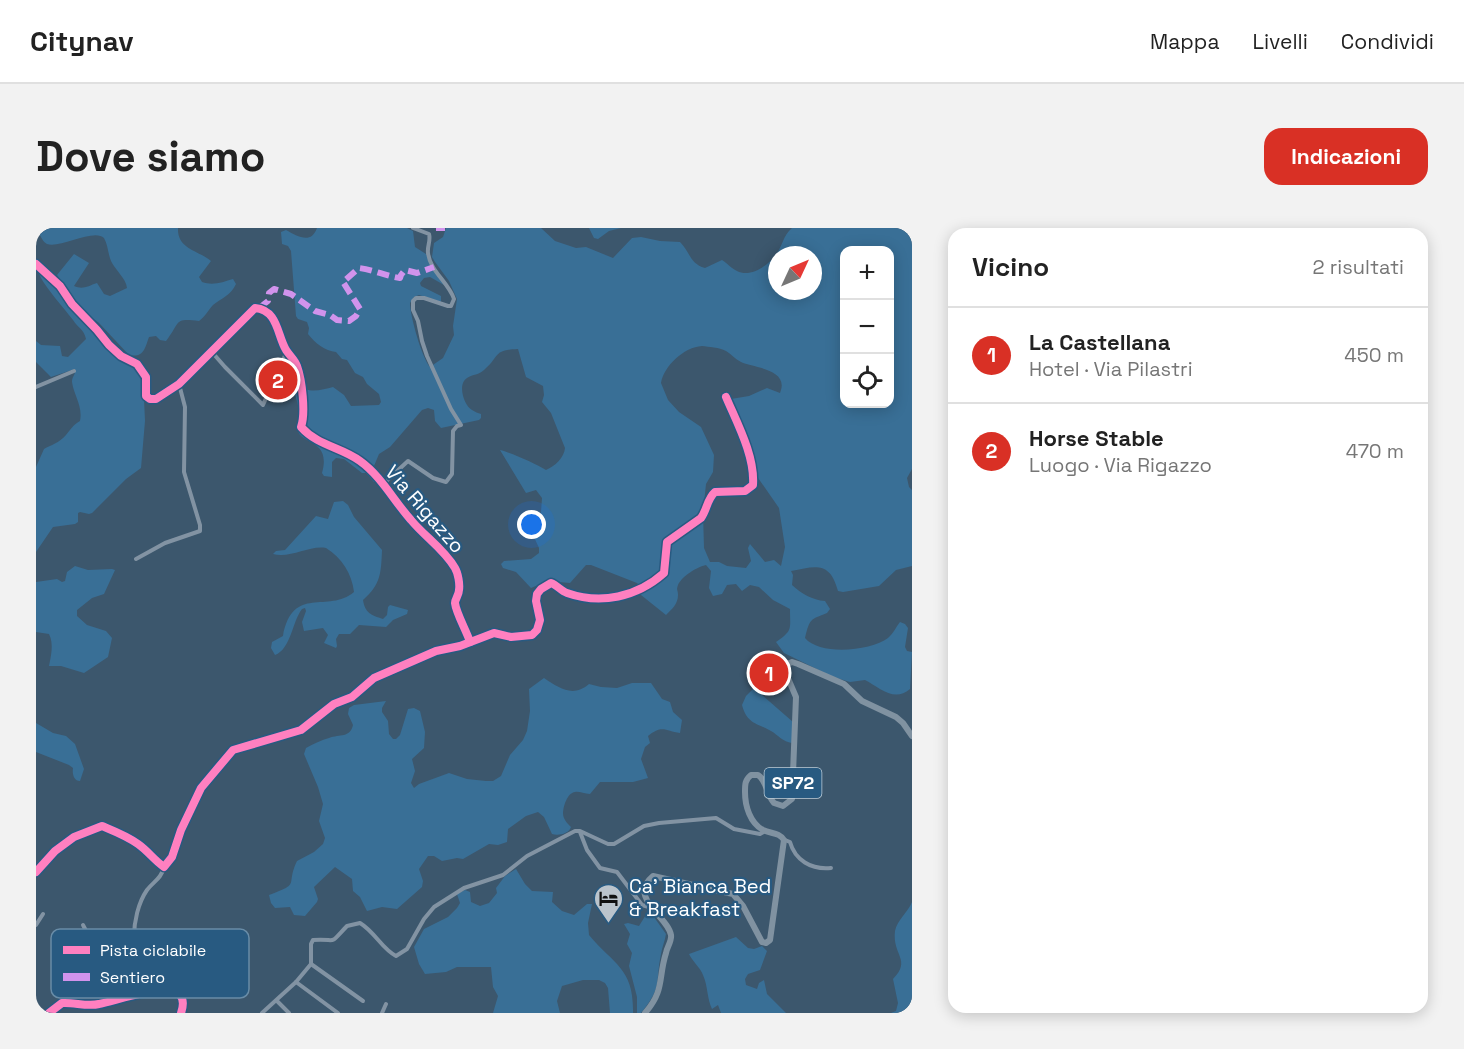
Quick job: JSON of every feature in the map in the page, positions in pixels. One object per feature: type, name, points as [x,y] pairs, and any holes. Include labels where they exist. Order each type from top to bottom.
[{"type":"main road","name":"SP72","points":[[784,840],[781,836],[765,831],[747,809],[746,783],[751,775],[758,775],[763,779],[774,803],[783,806],[792,799],[796,697],[784,669],[786,664],[792,662],[798,664],[843,684],[862,701],[900,719],[912,736]]},
{"type":"main road","points":[[645,1013],[659,992],[663,964],[671,937],[669,930],[652,908],[645,893],[649,879],[653,876],[729,892],[736,896],[744,906],[759,938],[766,944],[770,940],[784,840]]},
{"type":"street","points":[[382,485],[408,461],[433,478],[446,482],[452,474],[453,431],[461,425],[451,409],[427,356],[412,301],[416,298],[424,298],[451,306],[454,300],[448,285],[435,270],[428,254],[429,234],[412,228]]},
{"type":"street","name":"Via Rigazzo","points":[[36,264],[60,286],[72,304],[109,345],[121,356],[137,364],[146,377],[146,396],[150,399],[156,399],[179,384],[255,308],[266,311],[277,324],[287,351],[297,367],[304,418],[301,427],[329,447],[360,460],[412,522],[438,546],[455,568],[459,590],[455,604],[470,642]]},
{"type":"street","points":[[211,351],[263,405],[287,351]]},
{"type":"street","points":[[36,387],[74,371]]},
{"type":"street","points":[[136,559],[165,543],[200,531],[184,471],[185,407],[179,384]]},
{"type":"street","points":[[135,929],[136,916],[147,891],[162,876],[164,867],[172,857],[181,830],[201,788],[232,750],[301,730],[330,707],[352,697],[374,678],[436,651],[494,633],[517,637],[535,633],[540,620],[537,594],[547,584],[551,583],[568,593],[603,600],[642,588],[664,573],[667,542],[701,518],[705,513],[708,500],[715,492],[745,491],[753,485],[751,462],[741,430],[726,397]]},
{"type":"street","points":[[262,1013],[296,982],[311,964],[313,940],[331,942],[337,940],[347,926],[360,923],[396,956],[408,949],[424,919],[434,907],[464,888],[503,875],[527,856],[565,836],[580,831],[608,844],[614,844],[644,826],[716,818],[734,829],[760,834],[765,831]]},
{"type":"street","points":[[36,872],[55,851],[74,837],[102,826],[137,843],[150,857],[164,867]]},
{"type":"street","points":[[580,831],[595,864],[600,868],[617,872],[642,905],[652,908]]},
{"type":"street","points":[[784,840],[790,842],[797,858],[806,863],[831,868]]},
{"type":"street","points":[[36,925],[43,914]]},
{"type":"street","points":[[83,925],[85,929]]},
{"type":"street","points":[[311,964],[363,1001]]},
{"type":"street","points":[[296,982],[338,1013]]},
{"type":"street","points":[[49,1013],[66,998]]},
{"type":"street","points":[[62,1003],[96,1005],[128,998]]},
{"type":"street","points":[[181,998],[183,1007],[181,1013]]},
{"type":"street","points":[[277,1001],[289,1013]]},
{"type":"street","points":[[382,1013],[386,1004]]},
{"type":"shaded area","points":[[43,228],[178,228],[185,245],[211,261],[199,277],[202,282],[214,284],[233,279],[236,284],[229,294],[213,305],[199,321],[181,321],[166,341],[156,336],[149,337],[141,354],[129,355],[99,323],[82,310],[57,275],[74,254],[89,263],[74,286],[83,288],[97,283],[104,294],[110,296],[127,288],[125,281],[111,261],[104,238],[93,235],[52,245],[43,241],[39,233]]},
{"type":"shaded area","points":[[317,228],[407,228],[413,231],[415,247],[426,254],[444,285],[430,277],[424,278],[420,283],[421,286],[441,296],[441,302],[419,295],[414,297],[410,303],[417,336],[430,367],[443,358],[454,335],[457,299],[449,281],[432,257],[434,243],[443,237],[446,228],[541,228],[555,241],[576,248],[586,247],[613,258],[632,238],[680,242],[693,261],[705,268],[722,260],[735,270],[747,273],[758,270],[768,263],[768,300],[822,300],[822,246],[781,246],[792,228],[912,228],[912,469],[907,478],[912,490],[912,566],[896,570],[879,586],[843,592],[838,591],[835,581],[826,570],[815,567],[791,571],[792,585],[807,596],[825,601],[830,609],[810,623],[805,638],[812,644],[846,650],[870,646],[888,638],[900,622],[905,624],[908,628],[905,647],[907,651],[912,652],[910,689],[904,693],[892,694],[865,680],[850,682],[833,677],[784,653],[776,642],[789,629],[790,609],[773,600],[759,587],[750,585],[742,591],[736,584],[727,585],[722,594],[713,596],[709,588],[711,571],[706,565],[683,578],[677,588],[677,601],[666,615],[641,595],[640,586],[637,583],[591,565],[586,565],[570,583],[548,581],[531,588],[516,572],[503,568],[501,564],[504,561],[531,559],[539,553],[534,537],[541,512],[542,498],[536,490],[526,493],[500,450],[546,470],[558,461],[565,448],[551,413],[542,402],[543,386],[526,377],[518,349],[500,353],[482,372],[464,381],[462,390],[464,400],[469,408],[481,414],[479,420],[441,428],[435,421],[434,410],[428,408],[422,410],[390,447],[379,454],[374,466],[379,475],[377,481],[374,482],[366,473],[362,473],[344,459],[336,458],[332,462],[332,477],[324,476],[322,453],[319,448],[299,433],[297,427],[299,411],[294,390],[298,385],[306,390],[333,387],[344,395],[351,406],[379,405],[381,402],[379,394],[367,384],[363,377],[355,373],[347,360],[317,343],[308,334],[307,322],[296,316],[291,251],[288,246],[282,244],[281,232],[286,230],[303,238],[311,236]],"holes":[[[702,346],[728,352],[741,362],[769,371],[780,379],[782,385],[780,393],[767,388],[749,396],[731,399],[743,428],[756,475],[779,508],[785,547],[781,566],[774,560],[765,562],[750,544],[748,548],[751,561],[746,568],[710,562],[704,548],[703,513],[706,484],[713,472],[714,455],[701,427],[679,412],[668,400],[661,383],[666,370],[676,358],[688,350]]]},
{"type":"shaded area","points":[[589,228],[621,228],[609,231],[598,239],[594,238]]},
{"type":"shaded area","points":[[38,270],[52,281],[69,305],[93,328],[108,347],[143,377],[145,421],[141,468],[126,479],[92,513],[80,512],[78,522],[75,524],[53,527],[36,552],[36,467],[44,449],[63,438],[80,421],[81,416],[72,382],[75,369],[51,377],[36,362],[36,341],[41,345],[60,346],[62,356],[68,357],[86,339],[47,288]]},
{"type":"shaded area","points":[[343,501],[382,550],[379,578],[363,600],[365,608],[372,615],[383,619],[390,605],[408,610],[407,614],[393,620],[386,627],[359,625],[350,634],[339,634],[336,639],[336,648],[324,643],[328,635],[323,628],[304,631],[302,622],[305,608],[299,614],[285,647],[275,655],[271,648],[272,642],[283,636],[288,620],[295,610],[303,605],[344,598],[354,592],[345,567],[326,548],[313,548],[286,555],[273,554],[276,551],[285,550],[316,516],[328,519],[334,502]]},
{"type":"shaded area","points":[[75,566],[88,570],[115,570],[104,594],[92,598],[77,610],[77,616],[87,625],[106,631],[112,638],[108,657],[84,673],[61,666],[49,666],[52,650],[51,638],[49,634],[36,632],[36,582],[57,579],[65,581],[67,572]]},
{"type":"shaded area","points":[[544,678],[561,688],[572,691],[589,684],[617,688],[632,683],[651,683],[662,699],[670,702],[673,712],[682,720],[680,733],[661,729],[648,736],[650,743],[645,747],[641,759],[648,778],[633,782],[600,782],[590,794],[572,793],[563,810],[564,819],[571,827],[566,833],[552,834],[544,817],[538,812],[526,816],[508,829],[507,842],[498,845],[489,844],[463,859],[442,861],[434,856],[428,856],[419,869],[423,881],[422,887],[397,909],[382,907],[367,911],[360,897],[353,891],[352,879],[335,867],[314,887],[318,899],[305,916],[294,915],[290,907],[275,908],[269,895],[289,886],[297,861],[314,852],[323,844],[325,838],[319,821],[323,804],[304,754],[306,748],[350,732],[353,725],[348,714],[349,708],[354,705],[386,701],[382,712],[388,721],[389,734],[393,739],[400,735],[408,709],[414,708],[420,711],[425,732],[424,748],[412,759],[415,771],[411,783],[414,788],[449,773],[467,779],[493,781],[501,776],[510,755],[523,740],[530,711],[529,689]]},
{"type":"shaded area","points":[[754,688],[793,722],[792,743],[753,722],[747,716],[742,705],[746,696]]},
{"type":"shaded area","points":[[36,723],[53,733],[66,736],[75,744],[84,769],[80,781],[75,778],[73,768],[69,765],[36,752]]},
{"type":"shaded area","points":[[516,869],[532,891],[553,892],[552,902],[562,911],[574,915],[587,904],[592,904],[588,923],[589,935],[626,976],[630,986],[633,1013],[610,1013],[608,988],[599,980],[583,980],[562,986],[557,1001],[560,1013],[493,1013],[498,996],[493,987],[491,967],[457,967],[446,972],[425,974],[414,947],[424,929],[448,917],[460,903],[457,894],[465,890],[470,892],[471,902],[480,906],[489,903],[505,876]]},
{"type":"shaded area","points":[[912,902],[912,1013],[891,1013],[896,1011],[898,1003],[893,979],[901,967],[895,931]]},
{"type":"shaded area","points":[[649,910],[666,934],[653,996],[641,1013],[637,1013],[637,997],[629,966],[632,953],[627,944],[630,934],[624,924],[639,926]]},
{"type":"shaded area","points":[[736,937],[748,948],[754,949],[762,946],[767,951],[760,970],[748,974],[745,979],[746,985],[757,989],[759,983],[764,980],[767,994],[786,1013],[721,1013],[718,1005],[712,1009],[703,975],[689,954]]},
{"type":"marked path","points":[[436,228],[445,228]]},
{"type":"marked path","points":[[259,308],[268,301],[269,293],[274,289],[291,294],[315,311],[330,315],[337,320],[349,321],[360,309],[343,282],[359,268],[400,278],[405,270],[417,273],[434,267]]},
{"type":"cycle path","points":[[36,264],[60,286],[72,304],[109,345],[121,356],[137,364],[146,377],[146,396],[150,399],[156,399],[179,384],[255,308],[268,313],[273,318],[283,344],[299,372],[303,405],[301,427],[315,438],[353,456],[368,467],[411,520],[451,561],[459,582],[456,607],[470,642]]},
{"type":"cycle path","points":[[36,872],[55,851],[74,837],[102,826],[134,841],[164,867],[172,857],[181,830],[201,788],[233,750],[301,730],[334,704],[352,697],[374,678],[436,651],[460,646],[494,633],[511,637],[532,635],[537,630],[540,620],[537,594],[551,583],[567,593],[580,597],[606,598],[630,593],[653,581],[664,573],[667,542],[701,518],[715,492],[745,491],[753,485],[748,451],[726,397]]},
{"type":"cycle path","points":[[49,1013],[62,1003],[94,1005],[122,998]]},
{"type":"cycle path","points":[[181,998],[181,1013]]},
{"type":"place","name":"Horse Stable","points":[[278,380]]},
{"type":"place","name":"La Castellana","points":[[769,673]]},
{"type":"place","name":"Ca' Bianca Bed & Breakfast","points":[[608,924]]}]
